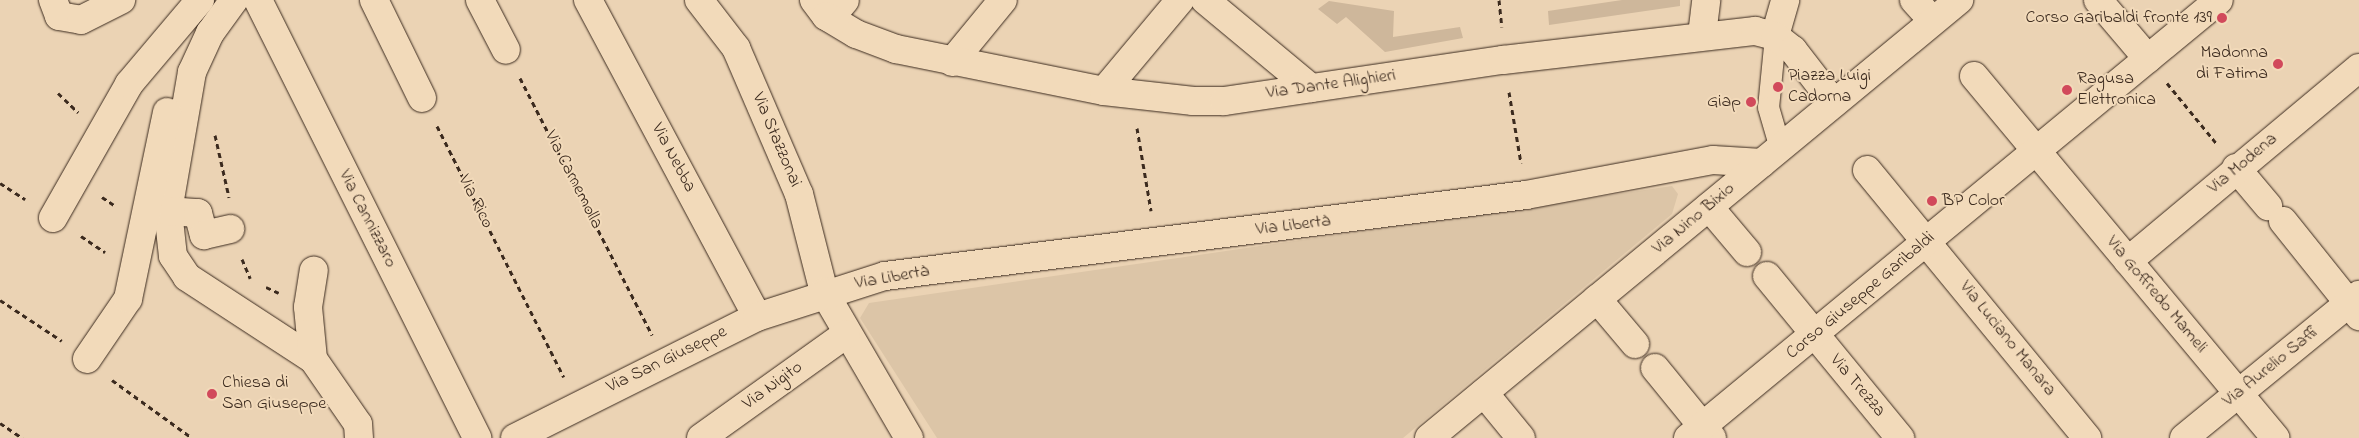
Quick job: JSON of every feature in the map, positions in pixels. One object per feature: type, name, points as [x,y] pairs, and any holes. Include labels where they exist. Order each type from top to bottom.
[{"type":"street","points":[[53,0],[59,16],[81,20],[122,0]]},
{"type":"street","points":[[53,218],[78,181],[129,84],[200,0]]},
{"type":"street","points":[[234,0],[210,33],[192,72],[168,211],[173,256],[187,278],[313,359],[358,424],[359,438]]},
{"type":"street","name":"Via Cannizzaro","points":[[258,0],[477,438]]},
{"type":"street","points":[[374,0],[422,98]]},
{"type":"street","points":[[480,0],[506,50]]},
{"type":"street","name":"Via Nebba","points":[[588,0],[757,317]]},
{"type":"street","name":"Via Stazzonai","points":[[699,0],[736,48],[795,185],[824,292],[846,334],[909,438]]},
{"type":"street","points":[[952,62],[1003,0]]},
{"type":"street","points":[[1104,91],[1180,0]]},
{"type":"street","points":[[1205,0],[1311,88]]},
{"type":"street","points":[[1702,35],[1706,0]]},
{"type":"street","points":[[1785,0],[1776,36],[1807,65],[1834,102]]},
{"type":"street","points":[[1914,0],[1933,21]]},
{"type":"street","name":"Via Nino Bixio","points":[[1429,438],[1959,0]]},
{"type":"street","points":[[2098,0],[2148,59]]},
{"type":"street","name":"Corso Giuseppe Garibaldi","points":[[1701,434],[1814,334],[2219,0]]},
{"type":"street","name":"Via Dante Alighieri","points":[[830,6],[856,34],[896,49],[952,62],[1104,91],[1132,95],[1224,101],[1503,60],[1702,35],[1755,31],[1776,36]]},
{"type":"street","points":[[88,359],[128,299],[174,76],[181,56],[210,33]]},
{"type":"street","name":"Via Modena","points":[[2128,261],[2236,168],[2358,72]]},
{"type":"street","name":"Via Goffredo Mameli","points":[[1974,76],[2276,438]]},
{"type":"street","name":"Via Libertà","points":[[824,292],[885,276],[1526,195],[1713,160],[1771,155]]},
{"type":"street","points":[[2236,168],[2356,305]]},
{"type":"street","name":"Via Luciano Manara","points":[[1867,170],[2087,438]]},
{"type":"street","points":[[1709,207],[1747,252]]},
{"type":"street","points":[[168,211],[198,213],[204,234],[230,230]]},
{"type":"street","points":[[313,359],[308,307],[314,270]]},
{"type":"street","name":"Via Trezza","points":[[1767,276],[1900,438]]},
{"type":"street","name":"Via San Giuseppe","points":[[515,438],[550,430],[578,404],[665,360],[757,317],[824,292]]},
{"type":"street","points":[[1597,299],[1635,344]]},
{"type":"street","name":"Via Aurelio Saffi","points":[[2184,438],[2238,393],[2356,305]]},
{"type":"street","name":"Via Nigito","points":[[701,438],[846,334]]},
{"type":"street","points":[[1655,368],[1701,434]]},
{"type":"street","points":[[1484,393],[1521,438]]},
{"type":"lane","points":[[1771,155],[1768,107],[1776,36]]},
{"type":"path","name":"Via Carnemolla","points":[[506,50],[665,360]]},
{"type":"path","points":[[2148,59],[2236,168]]},
{"type":"path","points":[[1503,60],[1526,195]]},
{"type":"path","points":[[1132,95],[1157,243]]},
{"type":"path","name":"Via Rico","points":[[422,98],[578,404]]},
{"type":"path","points":[[78,181],[143,224]]},
{"type":"path","points":[[0,423],[22,438]]},
{"type":"shaded area","points":[[1622,0],[1680,0],[1680,6],[1549,25],[1548,11]]},
{"type":"shaded area","points":[[1329,1],[1394,11],[1393,37],[1460,27],[1463,38],[1385,52],[1346,17],[1337,24],[1318,9]]},
{"type":"shaded area","points":[[1672,186],[1678,194],[1672,214],[1403,438],[937,438],[860,318],[869,303]]},
{"type":"place","name":"Corso Garibaldi fronte 139","points":[[2222,18]]},
{"type":"place","name":"Madonna di Fatima","points":[[2278,64]]},
{"type":"place","name":"Piazza Luigi Cadorna","points":[[1778,87]]},
{"type":"place","name":"Ragusa Elettronica","points":[[2067,90]]},
{"type":"place","name":"Giap","points":[[1751,102]]},
{"type":"place","name":"BP Color","points":[[1932,201]]},
{"type":"place","name":"Chiesa di San Giuseppe","points":[[212,394]]}]
